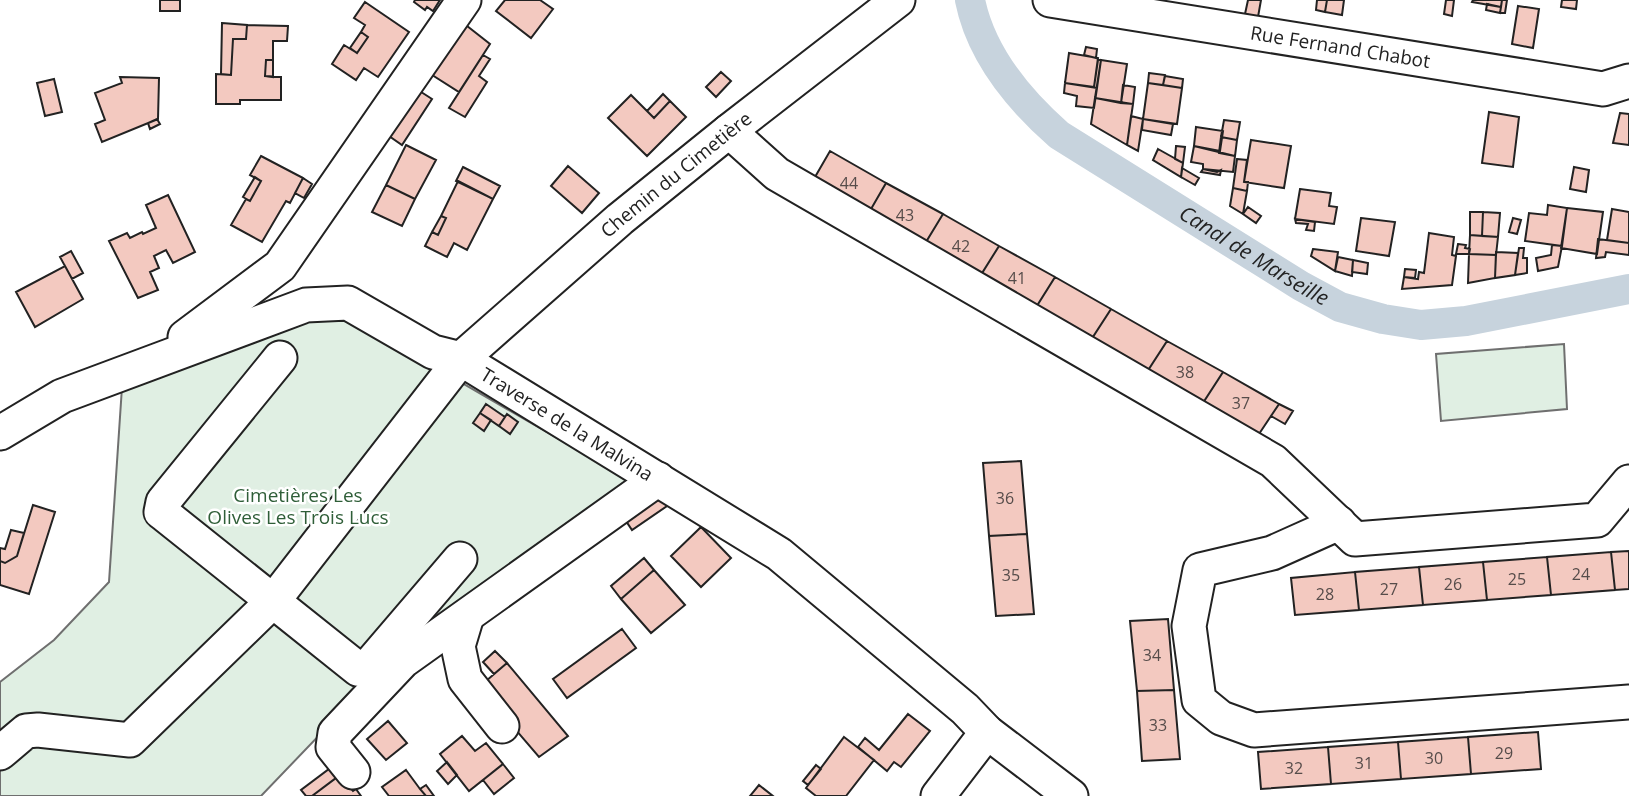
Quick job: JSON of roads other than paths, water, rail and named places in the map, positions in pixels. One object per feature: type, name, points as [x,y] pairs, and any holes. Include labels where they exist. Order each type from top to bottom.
[{"type":"street","points":[[147,364],[280,266],[464,0]]},
{"type":"street","name":"Chemin du Cimetière","points":[[0,753],[26,731],[130,740],[274,600],[461,359],[620,219],[898,0]]},
{"type":"street","name":"Rue Fernand Chabot","points":[[1050,0],[1603,89],[1629,81]]},
{"type":"street","points":[[729,131],[777,174],[1273,461],[1355,539],[1597,520],[1629,482]]},
{"type":"street","name":"Traverse de la Malvina","points":[[0,433],[62,397],[147,364],[306,305],[348,303],[433,352],[461,359],[779,554],[965,709],[987,732],[1071,796]]},
{"type":"street","points":[[280,358],[163,502],[161,508],[164,515],[354,666],[364,668],[372,663],[460,559]]},
{"type":"street","points":[[353,772],[333,747],[335,733],[403,661],[658,479]]},
{"type":"street","points":[[1339,523],[1272,553],[1200,569],[1189,626],[1197,688],[1199,700],[1221,718],[1254,730],[1629,702]]},
{"type":"street","points":[[467,616],[458,646],[465,680],[502,726]]},
{"type":"street","points":[[938,796],[987,732]]},
{"type":"waterway","name":"Canal de Marseille","points":[[970,0],[983,39],[1003,75],[1029,106],[1059,135],[1301,286],[1340,307],[1383,319],[1421,325],[1466,321],[1629,289]]},
{"type":"park label","name":"Cimetières Les Olives Les Trois Lucs","points":[[298,506]]}]
